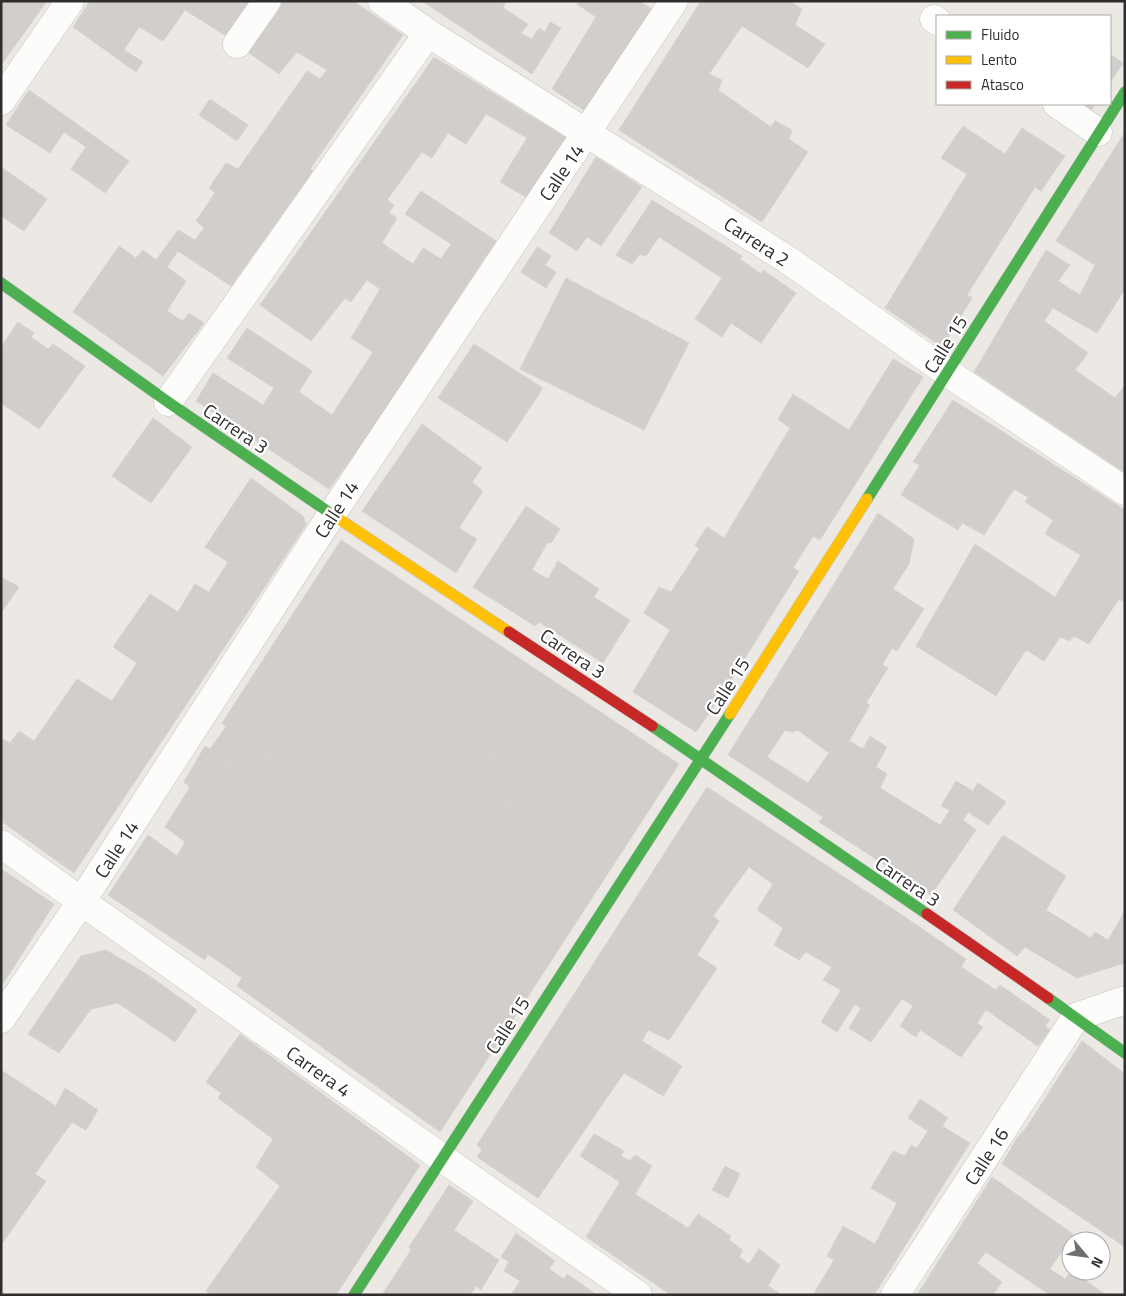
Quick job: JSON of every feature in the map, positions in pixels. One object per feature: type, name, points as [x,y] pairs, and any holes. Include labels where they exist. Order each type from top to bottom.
[{"type":"street","points":[[1,101],[70,1]]},
{"type":"street","points":[[237,44],[267,1]]},
{"type":"street","name":"Carrera 2","points":[[382,1],[428,33],[788,260],[948,373],[1125,491]]},
{"type":"street","name":"Calle 14","points":[[1,1019],[81,902],[332,514],[588,133],[674,1]]},
{"type":"street","points":[[168,402],[428,33]]},
{"type":"street","name":"Calle 15","points":[[354,1295],[701,759],[1125,92]]},
{"type":"street","points":[[1058,105],[1098,132]]},
{"type":"street","name":"Carrera 3","points":[[1,283],[168,402],[332,514],[701,759],[1076,1017],[1125,1053]]},
{"type":"street","name":"Carrera 4","points":[[1,844],[638,1295]]},
{"type":"street","points":[[1076,1017],[1125,1000]]},
{"type":"street","name":"Calle 16","points":[[895,1295],[1076,1017]]},
{"type":"building","points":[[1,1],[47,1],[1,65]]},
{"type":"building","points":[[90,1],[250,1],[226,36],[185,10],[163,41],[139,27],[124,50],[143,62],[136,72],[73,27]]},
{"type":"building","points":[[282,1],[353,1],[403,35],[310,169],[313,171],[231,286],[178,251],[167,267],[186,281],[167,311],[183,321],[189,313],[204,323],[163,376],[73,312],[119,246],[136,258],[143,250],[156,260],[178,230],[195,240],[204,228],[196,221],[215,193],[209,188],[226,163],[238,169],[307,71],[320,79],[327,70],[297,52],[279,74],[246,51]]},
{"type":"building","points":[[422,1],[506,1],[503,8],[528,24],[521,33],[532,39],[539,28],[545,32],[550,22],[561,28],[532,74]]},
{"type":"building","points":[[579,1],[639,1],[652,9],[585,111],[552,89],[596,17],[577,4]]},
{"type":"building","points":[[701,1],[790,1],[802,9],[795,25],[825,44],[808,68],[742,26],[709,74],[722,80],[718,90],[771,127],[775,121],[792,130],[789,139],[808,152],[762,222],[619,130]]},
{"type":"building","points":[[1111,55],[1123,63],[1111,81]]},
{"type":"building","points":[[434,57],[567,138],[526,197],[500,182],[527,138],[486,114],[466,144],[448,133],[432,158],[422,152],[387,200],[394,205],[389,213],[397,218],[382,243],[413,264],[423,248],[441,259],[451,244],[405,214],[421,191],[496,241],[407,375],[409,378],[329,489],[196,401],[213,373],[263,405],[274,388],[227,358],[247,328],[312,371],[299,392],[332,415],[373,352],[351,338],[380,289],[367,280],[351,302],[345,298],[311,341],[260,305]]},
{"type":"building","points":[[29,90],[129,161],[105,193],[71,169],[86,147],[64,132],[50,153],[6,125]]},
{"type":"building","points":[[210,99],[248,125],[237,141],[199,115]]},
{"type":"building","points":[[1084,105],[1094,105],[1091,110]]},
{"type":"building","points":[[963,126],[1005,154],[1022,128],[1065,156],[1041,191],[1035,187],[967,295],[972,298],[942,347],[885,308],[967,174],[941,158]]},
{"type":"building","points":[[1125,132],[1125,289],[1097,333],[1053,308],[1044,321],[1088,353],[1075,370],[1115,398],[1125,385],[1125,473],[974,372],[1046,250],[1070,265],[1058,281],[1080,295],[1095,265],[1056,241]]},
{"type":"building","points":[[596,157],[642,187],[601,246],[587,237],[577,251],[549,233]]},
{"type":"building","points":[[1,167],[47,199],[24,231],[1,216]]},
{"type":"building","points":[[652,200],[742,256],[740,259],[761,274],[763,270],[796,293],[761,343],[731,323],[722,337],[695,319],[722,278],[659,237],[646,256],[640,254],[632,264],[616,255]]},
{"type":"building","points":[[537,247],[551,256],[545,265],[556,272],[546,288],[521,272]]},
{"type":"building","points":[[566,278],[689,343],[644,430],[520,369]]},
{"type":"building","points":[[18,322],[34,333],[31,337],[48,349],[53,344],[85,366],[39,429],[1,403],[1,347]]},
{"type":"building","points":[[474,344],[543,388],[507,442],[438,398]]},
{"type":"building","points":[[893,359],[923,377],[820,540],[813,536],[793,568],[799,571],[724,692],[696,732],[633,692],[670,630],[644,613],[659,587],[671,592],[699,549],[695,545],[707,527],[724,538],[790,428],[778,419],[793,394],[849,430]]},
{"type":"building","points":[[953,400],[1125,510],[1125,602],[1119,599],[1089,644],[1074,636],[1070,641],[1060,637],[1044,661],[1026,650],[996,696],[916,646],[975,544],[1055,597],[1081,555],[1045,534],[1053,520],[1025,502],[1028,497],[1014,489],[984,535],[962,523],[958,530],[901,495],[920,465],[913,462]]},
{"type":"building","points":[[153,418],[192,447],[151,503],[112,476]]},
{"type":"building","points":[[422,424],[482,468],[472,482],[483,491],[459,528],[477,539],[456,573],[362,511]]},
{"type":"building","points":[[251,478],[303,516],[306,525],[74,873],[1,821],[1,738],[10,743],[19,731],[34,741],[77,679],[112,701],[137,663],[113,647],[150,594],[178,612],[195,584],[209,592],[228,562],[205,547]]},
{"type":"building","points":[[526,506],[560,529],[551,543],[548,542],[532,570],[548,579],[558,561],[599,589],[594,597],[630,620],[603,663],[539,622],[535,626],[473,587]]},
{"type":"building","points":[[878,513],[914,539],[909,564],[893,589],[924,609],[897,651],[892,648],[882,665],[888,668],[866,703],[870,705],[849,741],[863,749],[870,736],[887,747],[876,767],[887,774],[880,788],[940,825],[950,810],[941,806],[956,781],[973,791],[978,783],[1006,802],[988,825],[968,812],[963,820],[976,830],[931,895],[819,822],[823,817],[728,755]],"holes":[[[785,730],[792,732],[798,730],[829,753],[808,783],[767,757]]]},
{"type":"building","points":[[341,540],[679,764],[440,1132],[237,986],[242,978],[208,954],[205,960],[108,895],[148,835],[177,856],[185,842],[165,827],[190,787],[184,782],[205,746],[210,749],[226,727],[222,723]]},
{"type":"building","points":[[1,577],[19,587],[1,613]]},
{"type":"building","points":[[384,665],[430,699],[421,711],[472,743],[458,765],[476,776],[490,756],[505,765],[518,751],[562,781],[546,807],[516,787],[505,804],[539,827],[525,851],[560,874],[549,891],[513,870],[474,924],[454,912],[457,908],[440,899],[383,973],[374,968],[407,921],[386,906],[354,946],[338,936],[330,946],[313,936],[301,950],[278,935],[287,921],[221,865],[260,805],[285,819],[292,806],[224,764],[239,741],[269,759],[286,732],[278,727],[295,701],[335,725],[345,705],[334,695],[343,683],[361,694]]},
{"type":"building","points":[[707,787],[966,959],[961,967],[996,990],[1000,985],[1050,1020],[1045,1026],[1050,1030],[1038,1046],[986,1010],[977,1023],[983,1027],[961,1057],[920,1030],[916,1037],[900,1026],[913,1006],[902,999],[871,1042],[849,1028],[861,1008],[855,1004],[837,1032],[821,1022],[841,990],[823,980],[832,967],[806,952],[799,960],[774,945],[783,928],[757,910],[773,884],[749,867],[713,916],[719,921],[697,955],[717,968],[669,1040],[648,1030],[642,1041],[682,1066],[663,1096],[624,1073],[538,1198],[477,1157],[482,1150],[477,1145]]},
{"type":"building","points":[[1003,835],[1066,876],[1046,910],[1091,938],[1095,932],[1108,940],[1125,911],[1125,963],[1077,978],[1025,947],[1017,956],[953,910]]},
{"type":"building","points":[[1,869],[54,904],[1,987]]},
{"type":"building","points":[[106,950],[148,975],[197,1010],[175,1042],[118,1003],[91,1009],[59,1053],[28,1034],[81,956]]},
{"type":"building","points":[[240,1034],[420,1165],[336,1295],[212,1295],[206,1291],[280,1186],[256,1167],[273,1139],[218,1098],[221,1093],[206,1082]]},
{"type":"building","points":[[1082,1041],[1125,1074],[1125,1247],[1111,1238],[1111,1231],[1101,1231],[1002,1164],[1017,1138],[1026,1128]]},
{"type":"building","points":[[1,1070],[56,1106],[65,1088],[98,1110],[86,1130],[72,1122],[35,1174],[46,1181],[1,1245]]},
{"type":"building","points":[[920,1099],[948,1118],[942,1126],[970,1143],[874,1295],[813,1295],[834,1260],[827,1256],[843,1226],[875,1244],[897,1203],[871,1188],[893,1151],[905,1156],[911,1145],[917,1148],[928,1131],[908,1118]]},
{"type":"building","points":[[594,1134],[624,1151],[621,1156],[630,1161],[635,1155],[652,1166],[635,1194],[688,1228],[698,1214],[731,1236],[729,1240],[743,1250],[739,1257],[749,1264],[759,1249],[780,1265],[768,1286],[782,1295],[671,1295],[586,1237],[620,1182],[580,1156]]},
{"type":"building","points":[[725,1166],[740,1174],[728,1198],[712,1190]]},
{"type":"building","points":[[992,1177],[1069,1231],[1061,1231],[1061,1252],[1050,1269],[1061,1276],[1061,1281],[1086,1281],[1106,1295],[1050,1295],[986,1252],[977,1263],[1002,1282],[993,1295],[917,1295]]},
{"type":"building","points":[[449,1185],[473,1201],[454,1230],[499,1260],[481,1290],[476,1286],[470,1295],[382,1295],[411,1250],[409,1247]]},
{"type":"building","points":[[516,1233],[555,1261],[549,1269],[564,1279],[567,1274],[597,1295],[511,1295],[520,1281],[504,1271],[509,1262],[501,1257]]},
{"type":"traffic: fast","points":[[867,499],[1125,92]]},
{"type":"traffic: fast","points":[[1,283],[168,402],[330,513]]},
{"type":"traffic: fast","points":[[354,1295],[730,714]]},
{"type":"traffic: fast","points":[[652,726],[927,914]]},
{"type":"traffic: fast","points":[[1048,998],[1125,1053]]},
{"type":"traffic: slow","points":[[730,714],[867,499]]},
{"type":"traffic: slow","points":[[330,513],[509,632]]},
{"type":"traffic: jam","points":[[509,632],[652,726]]},
{"type":"traffic: jam","points":[[927,914],[1048,998]]}]
